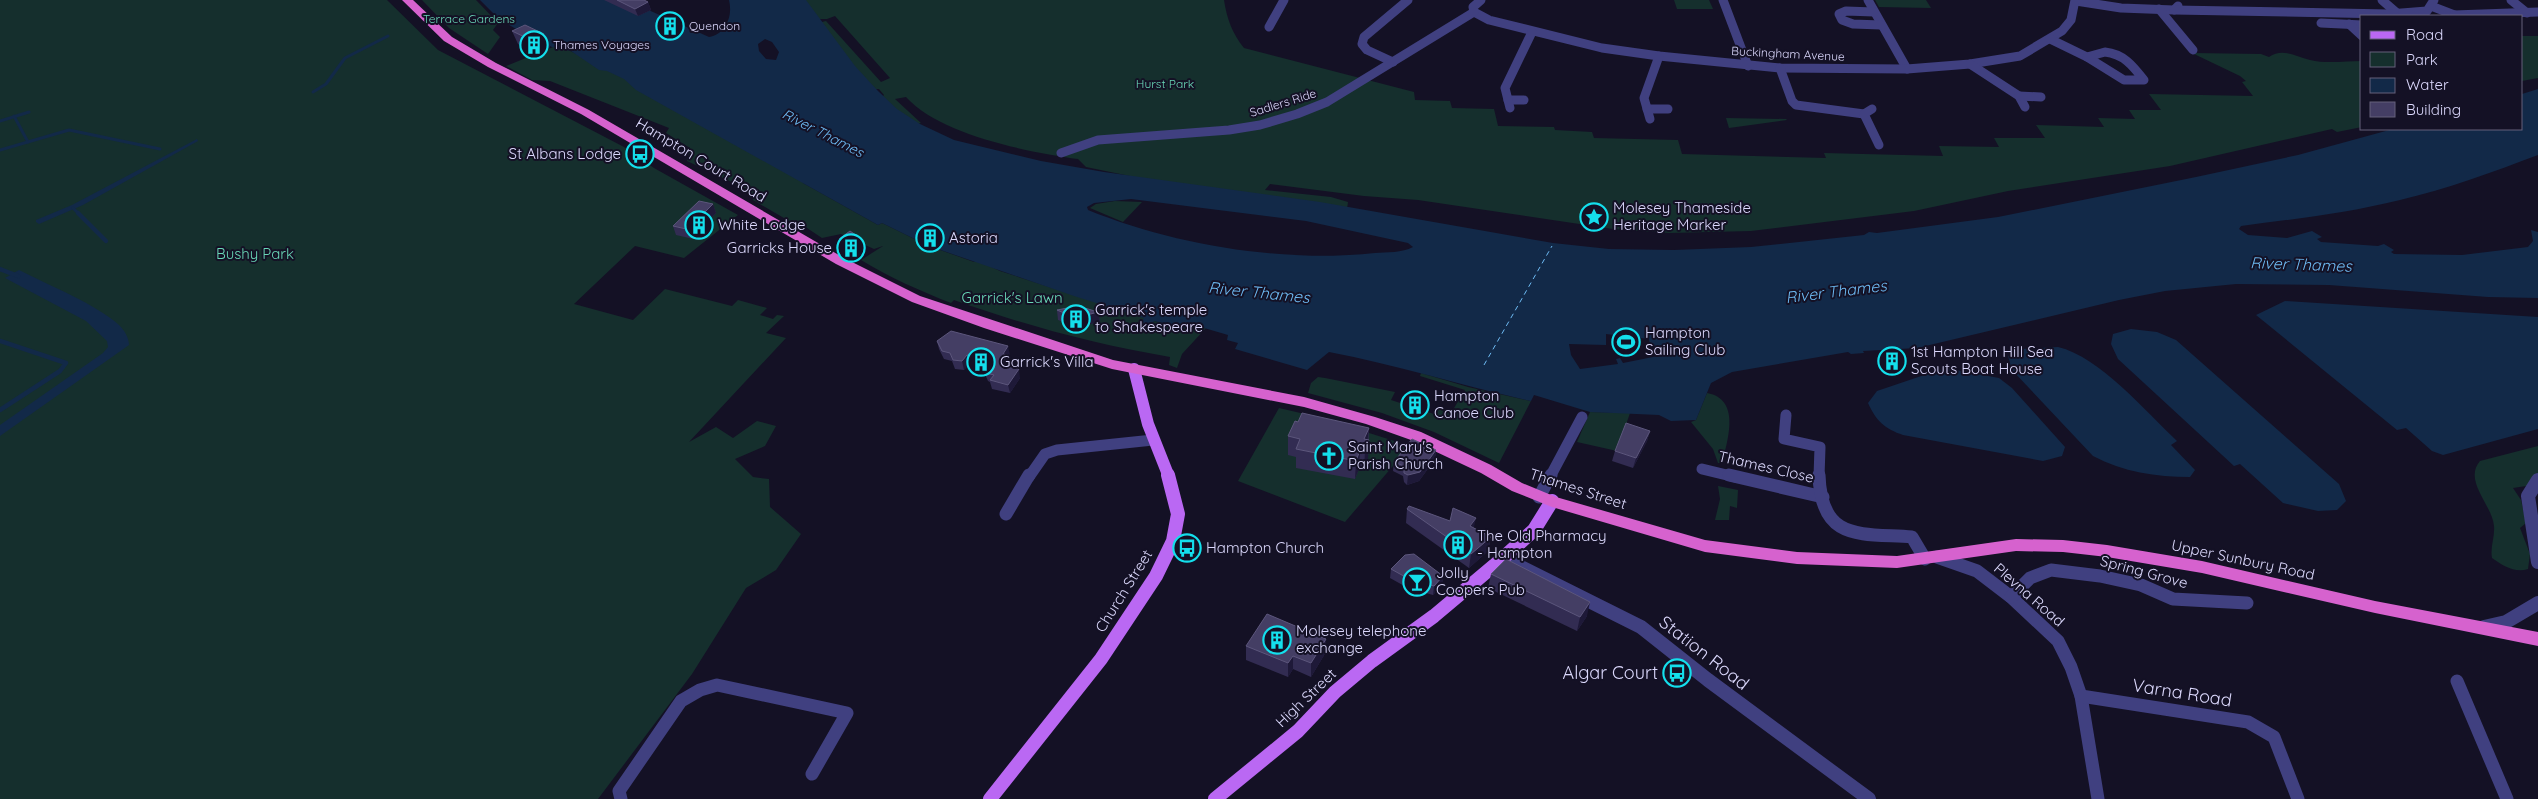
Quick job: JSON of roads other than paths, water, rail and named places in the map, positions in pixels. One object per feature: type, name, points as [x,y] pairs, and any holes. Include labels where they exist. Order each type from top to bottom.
[{"type":"highway","name":"Hampton Court Road","points":[[407,0],[448,39],[492,65],[550,93],[620,131],[700,181],[859,271],[916,299],[944,309],[1088,357],[1134,369]]},
{"type":"highway","name":"Thames Street","points":[[1134,369],[1271,395],[1370,420],[1416,436],[1545,499],[1705,546],[1748,553],[1836,561],[1897,562],[1931,558]]},
{"type":"highway","name":"Upper Sunbury Road","points":[[1931,558],[2016,545],[2063,546],[2098,550],[2202,567],[2375,607],[2538,638]]},
{"type":"main road","name":"Church Street","points":[[990,799],[1108,648],[1153,582],[1170,550],[1177,523],[1176,494],[1153,440],[1140,403],[1134,369]]},
{"type":"main road","name":"High Street","points":[[1215,799],[1298,731],[1335,692],[1365,667],[1434,616],[1534,530],[1545,499]]},
{"type":"street","points":[[1269,27],[1284,0]]},
{"type":"street","points":[[1393,62],[1367,50],[1362,44],[1364,37],[1408,0]]},
{"type":"street","name":"Sadlers Ride","points":[[1061,153],[1098,140],[1112,138],[1197,134],[1260,125],[1327,102],[1474,12],[1473,7],[1481,0]]},
{"type":"street","points":[[1723,0],[1748,66]]},
{"type":"street","points":[[1868,0],[1907,68]]},
{"type":"street","points":[[2075,0],[2121,8],[2159,10],[2176,8],[2392,15],[2427,11],[2433,3],[2456,15],[2538,12]]},
{"type":"street","name":"Buckingham Avenue","points":[[1474,12],[1489,20],[1532,32],[1602,48],[1659,56],[1780,68],[1907,68],[1970,64],[2020,56],[2062,32],[2070,20],[2075,0]]},
{"type":"street","points":[[2382,0],[2392,15]]},
{"type":"street","points":[[2511,0],[2527,13]]},
{"type":"street","points":[[2159,10],[2194,50]]},
{"type":"street","points":[[1874,12],[1846,11],[1839,14],[1842,20],[1853,24],[1881,25]]},
{"type":"street","points":[[2321,23],[2360,25]]},
{"type":"street","points":[[2349,24],[2360,34]]},
{"type":"street","points":[[1524,100],[1509,104],[1504,88],[1532,32]]},
{"type":"street","points":[[2050,39],[2087,57],[2124,80],[2144,80],[2128,58],[2118,54],[2095,53],[2087,57]]},
{"type":"street","points":[[1650,119],[1644,98],[1659,56]]},
{"type":"street","points":[[1970,64],[2019,96],[2025,107]]},
{"type":"street","points":[[1780,68],[1792,101],[1796,104]]},
{"type":"street","points":[[2019,96],[2041,97]]},
{"type":"street","points":[[1785,109],[1796,104],[1868,112],[1879,145]]},
{"type":"street","points":[[1647,109],[1668,109]]},
{"type":"street","name":"Thames Close","points":[[1786,415],[1784,439],[1820,447],[1819,485],[1828,517],[1838,526],[1862,532],[1912,537],[1931,558]]},
{"type":"street","points":[[1545,499],[1582,417]]},
{"type":"street","points":[[1006,514],[1038,461],[1045,454],[1057,450],[1153,440]]},
{"type":"street","name":"Thames Close","points":[[1702,469],[1822,496]]},
{"type":"street","points":[[2538,480],[2533,485],[2528,496],[2538,562]]},
{"type":"street","name":"Station Road","points":[[1503,558],[1641,627],[1714,685],[1869,799]]},
{"type":"street","name":"Plevna Road","points":[[1931,558],[1977,571],[2011,597],[2058,641],[2071,667],[2081,696],[2098,799]]},
{"type":"street","name":"Spring Grove","points":[[2011,597],[2030,578],[2052,570],[2100,576],[2141,585],[2173,599],[2247,603]]},
{"type":"street","points":[[2483,627],[2493,627],[2511,620],[2538,603]]},
{"type":"street","points":[[2511,620],[2519,630],[2538,638]]},
{"type":"street","points":[[2457,681],[2507,799]]},
{"type":"street","points":[[621,799],[619,791],[681,701],[700,690],[717,685],[847,713],[812,774]]},
{"type":"street","name":"Varna Road","points":[[2081,696],[2248,722],[2274,736],[2298,799]]},
{"type":"water","name":"River Thames","points":[[480,0],[626,0],[709,37],[720,32],[727,23],[730,12],[729,0],[806,0],[855,66],[897,109],[920,124],[954,140],[1041,161],[1104,172],[1320,202],[1553,243],[1609,249],[1674,250],[1751,247],[1864,235],[1869,232],[1877,233],[1998,217],[2298,155],[2389,130],[2523,130],[2523,94],[2538,89],[2538,155],[2418,196],[2341,212],[2241,226],[2239,229],[2248,235],[2287,238],[2312,231],[2322,237],[2317,239],[2321,242],[2378,246],[2384,244],[2394,250],[2391,252],[2394,254],[2462,255],[2528,247],[2533,241],[2531,230],[2538,232],[2538,298],[2488,297],[2329,285],[2236,284],[2165,291],[2119,300],[1917,348],[1863,351],[1864,353],[1851,354],[1848,352],[1732,372],[1711,383],[1696,420],[1671,421],[1659,415],[1590,412],[1534,395],[1531,401],[1329,352],[1307,370],[1235,349],[1238,343],[1227,340],[1228,335],[1194,325],[1191,329],[1154,321],[1147,331],[1137,329],[1144,318],[929,246],[882,223],[878,225],[636,90],[624,79],[607,71],[599,70],[571,51],[552,47],[499,19]],"holes":[[[765,39],[772,42],[779,52],[776,60],[766,59],[759,51],[758,44]],[[1131,199],[1306,221],[1408,243],[1413,247],[1394,252],[1340,255],[1266,253],[1192,242],[1156,233],[1088,210],[1087,207],[1094,203]],[[1606,334],[1649,339],[1650,345],[1655,347],[1672,344],[1678,352],[1623,363],[1620,358],[1616,359],[1618,364],[1580,369],[1571,355],[1569,344],[1606,345]]]},
{"type":"water","points":[[197,139],[198,141],[83,205],[39,224],[36,222],[36,220],[72,205]]},
{"type":"water","points":[[19,270],[85,302],[109,317],[123,330],[129,345],[0,436],[0,425],[103,353],[108,347],[107,341],[86,321],[5,278]]},
{"type":"water","points":[[2285,301],[2538,317],[2538,429],[2443,455],[2432,451],[2406,428],[2397,430],[2256,315]]},
{"type":"water","points":[[2131,329],[2157,332],[2176,340],[2339,484],[2346,501],[2337,510],[2318,511],[2283,503],[2240,464],[2234,466],[2118,359],[2111,344],[2113,334]]},
{"type":"water","points":[[2058,347],[2074,353],[2106,373],[2177,441],[2171,445],[2195,470],[2190,477],[2140,473],[2116,466],[2093,456],[2012,370],[2008,356],[2022,349]]},
{"type":"water","points":[[1945,368],[1999,378],[2012,388],[2065,447],[2062,456],[2043,461],[1903,435],[1886,427],[1874,415],[1868,403],[1877,391]]},
{"type":"waterway","points":[[313,92],[326,84],[345,58],[388,36]]},
{"type":"waterway","points":[[14,117],[29,112]]},
{"type":"waterway","points":[[0,121],[14,117]]},
{"type":"waterway","points":[[14,117],[28,142]]},
{"type":"waterway","points":[[28,142],[69,130],[160,149]]},
{"type":"waterway","points":[[0,150],[28,142]]},
{"type":"waterway","points":[[73,208],[106,241]]},
{"type":"waterway","points":[[0,269],[18,276]]},
{"type":"waterway","points":[[0,341],[66,363],[60,371],[0,410]]},
{"type":"place","name":"Quendon","points":[[670,26]]},
{"type":"place","name":"Thames Voyages","points":[[534,45]]},
{"type":"place","name":"St Albans Lodge","points":[[640,154]]},
{"type":"place","name":"Molesey Thameside Heritage Marker","points":[[1594,217]]},
{"type":"place","name":"White Lodge","points":[[699,225]]},
{"type":"place","name":"Astoria","points":[[930,238]]},
{"type":"place","name":"Garricks House","points":[[851,248]]},
{"type":"place","name":"Garrick's temple to Shakespeare","points":[[1076,319]]},
{"type":"place","name":"Hampton Sailing Club","points":[[1626,342]]},
{"type":"place","name":"1st Hampton Hill Sea Scouts Boat House","points":[[1892,361]]},
{"type":"place","name":"Garrick's Villa","points":[[981,362]]},
{"type":"place","name":"Hampton Canoe Club","points":[[1415,405]]},
{"type":"place","name":"Saint Mary's Parish Church","points":[[1329,456]]},
{"type":"place","name":"The Old Pharmacy - Hampton","points":[[1458,545]]},
{"type":"place","name":"Hampton Church","points":[[1187,548]]},
{"type":"place","name":"Jolly Coopers Pub","points":[[1417,582]]},
{"type":"place","name":"Molesey telephone exchange","points":[[1277,640]]},
{"type":"place","name":"Algar Court","points":[[1677,673]]},
{"type":"park label","name":"Terrace Gardens","points":[[469,19]]},
{"type":"park label","name":"Hurst Park","points":[[1165,84]]},
{"type":"park label","name":"Bushy Park","points":[[255,254]]},
{"type":"park label","name":"Garrick's Lawn","points":[[1012,298]]}]
